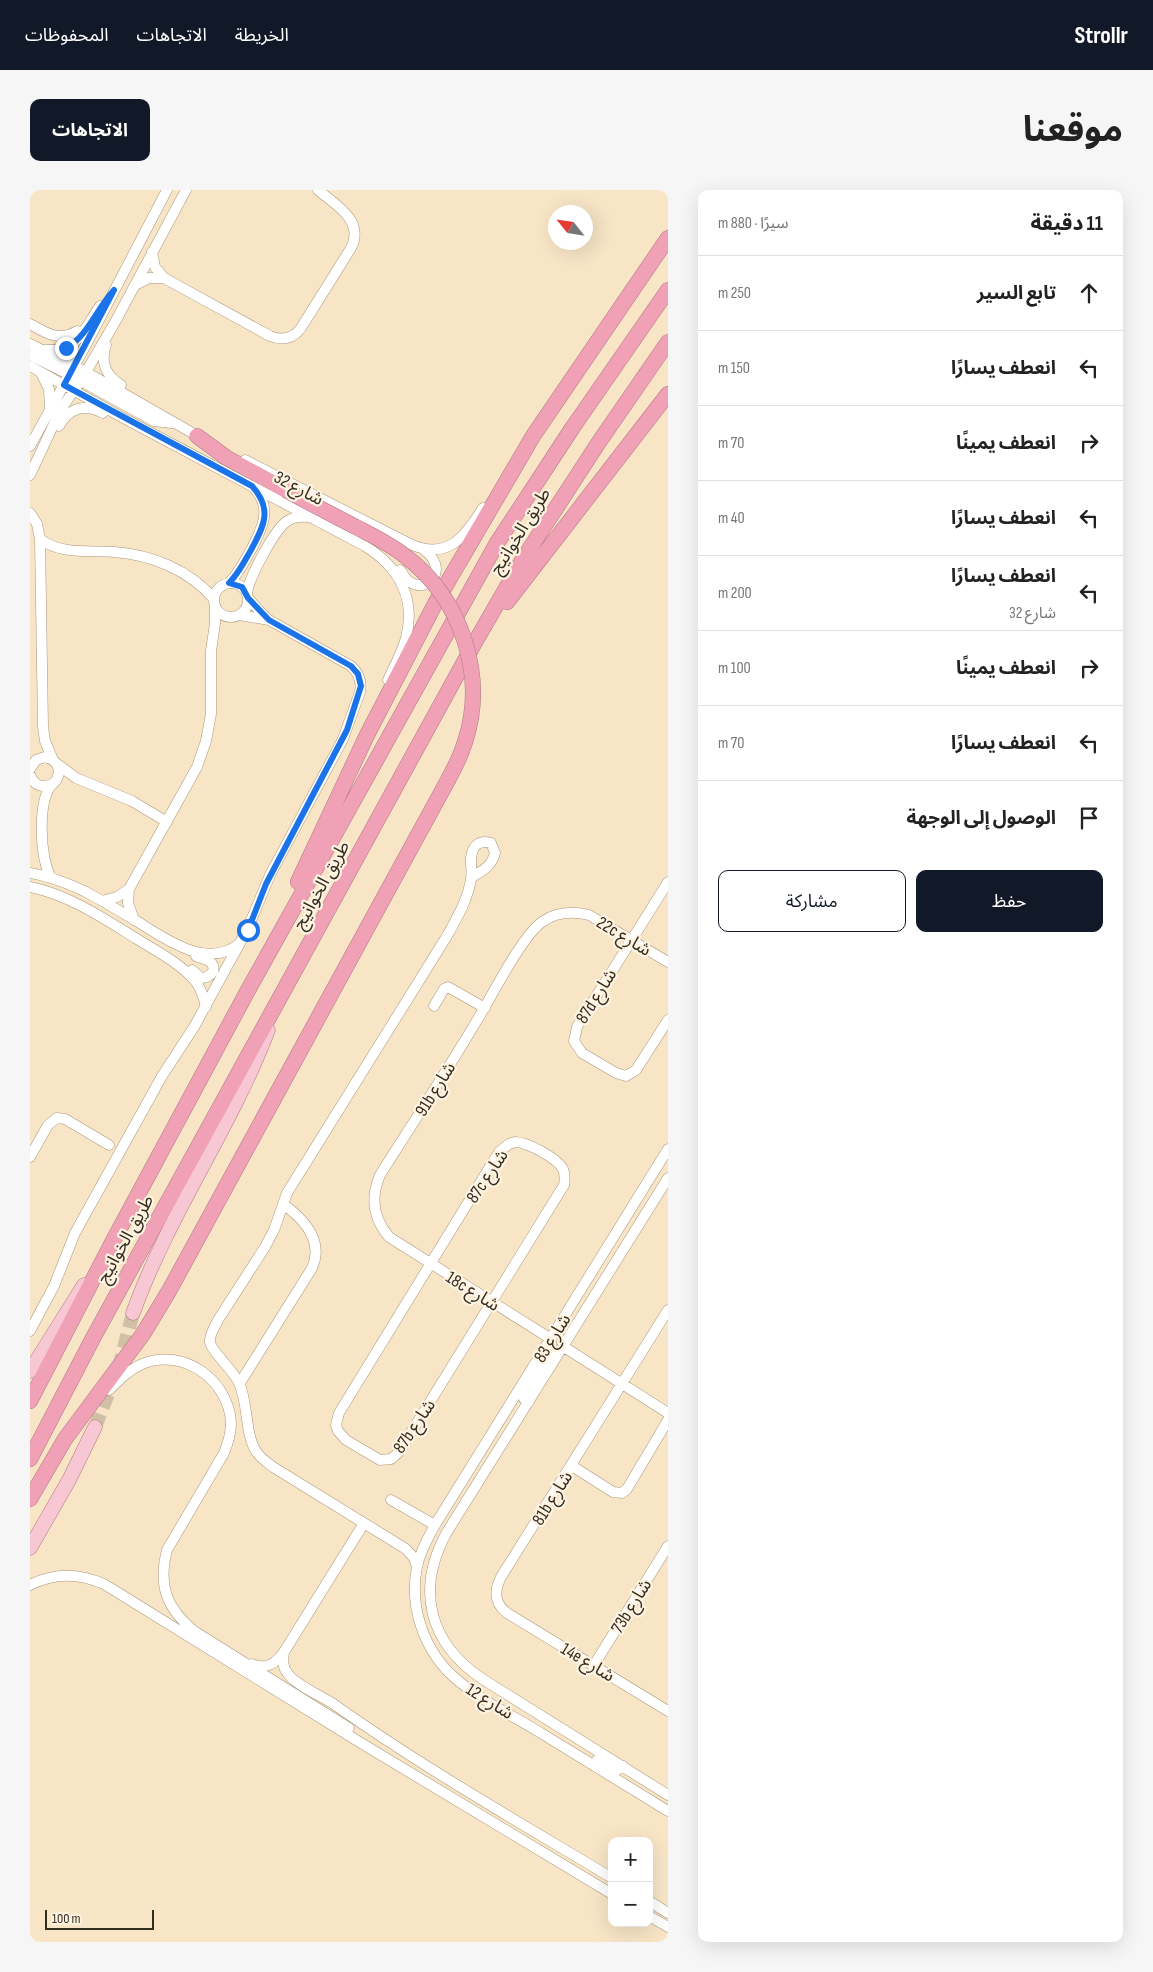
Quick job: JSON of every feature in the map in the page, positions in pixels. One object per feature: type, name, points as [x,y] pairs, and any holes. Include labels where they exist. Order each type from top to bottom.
[{"type":"highway","points":[[246,992],[367,735],[436,602],[534,436],[668,238]]},
{"type":"highway","points":[[656,305],[668,284]]},
{"type":"highway","name":"طريق الخوانيج","points":[[30,1401],[246,992],[497,543],[656,305],[668,290]]},
{"type":"highway","name":"طريق الخوانيج","points":[[30,1459],[98,1329],[238,1072],[474,644],[523,559],[599,442],[668,342]]},
{"type":"highway","points":[[474,644],[668,394]]},
{"type":"highway","points":[[30,1498],[49,1464],[82,1414],[128,1355],[169,1291],[448,780],[458,761],[469,728],[473,701],[473,680],[465,639],[447,601],[430,579],[405,555],[388,544],[227,458],[197,436]]},
{"type":"main road","points":[[132,1313],[151,1265],[256,1060],[270,1026],[274,1009]]},
{"type":"main road","points":[[30,1371],[113,1241]]},
{"type":"main road","points":[[30,1548],[69,1480],[95,1427]]},
{"type":"street","points":[[155,214],[162,190]]},
{"type":"street","points":[[30,476],[72,385],[73,370],[167,190]]},
{"type":"street","points":[[30,446],[50,410],[86,372],[186,190]]},
{"type":"street","points":[[152,252],[155,267],[164,278],[274,338],[284,339],[293,336],[301,328],[355,238],[355,231],[350,218],[318,190]]},
{"type":"street","points":[[134,285],[148,278],[164,278]]},
{"type":"street","points":[[46,350],[66,348],[77,341],[114,290]]},
{"type":"street","points":[[30,324],[58,337],[67,336],[77,331]]},
{"type":"street","points":[[114,324],[104,351],[106,369],[113,380],[136,394],[144,405]]},
{"type":"street","points":[[30,344],[46,350],[73,370]]},
{"type":"street","points":[[30,354],[73,370],[86,372]]},
{"type":"street","points":[[34,368],[49,388],[50,410]]},
{"type":"street","name":"شارع 32","points":[[34,368],[72,385],[127,420],[311,517],[377,553],[388,562],[403,585],[408,605],[408,626],[406,640],[379,699],[367,735]]},
{"type":"street","name":"شارع 32","points":[[86,372],[197,436],[423,549],[432,550],[450,546],[464,536],[509,465],[534,436]]},
{"type":"street","points":[[72,385],[154,420],[174,423]]},
{"type":"street","points":[[39,453],[49,442],[65,416],[75,409],[93,408],[113,418],[127,420]]},
{"type":"street","points":[[134,920],[128,903],[130,889],[197,767],[206,741],[211,714],[211,651],[214,602],[225,584],[241,568],[264,521],[264,505],[252,486]]},
{"type":"street","points":[[30,512],[37,524],[40,539],[43,727],[45,741],[59,774],[46,793],[43,808],[44,860],[51,878]]},
{"type":"street","points":[[213,640],[221,627],[246,608],[250,579],[279,528],[284,523],[297,517],[311,517]]},
{"type":"street","points":[[30,1331],[54,1286],[68,1249],[80,1225],[162,1076],[206,1007],[252,921],[266,884],[339,747],[350,722],[361,686],[358,674],[346,663],[269,620],[242,587],[192,578],[167,565],[142,556],[115,552],[63,549],[40,539]]},
{"type":"street","points":[[41,564],[53,553],[63,549]]},
{"type":"street","points":[[377,553],[394,564],[411,583],[421,585],[430,581],[436,572],[433,557],[423,549]]},
{"type":"street","points":[[192,578],[224,616],[269,620]]},
{"type":"street","points":[[30,769],[33,761],[44,757],[55,762],[66,772],[82,781],[126,798],[167,822]]},
{"type":"street","points":[[31,778],[39,786],[65,780],[82,781]]},
{"type":"street","points":[[30,873],[51,878],[85,892],[188,952],[211,962],[214,970],[209,977],[202,978],[181,963],[81,906],[51,892],[30,887]]},
{"type":"street","points":[[417,1567],[414,1558],[406,1549],[272,1468],[257,1453],[249,1428],[244,1396],[240,1384],[232,1370],[214,1351],[210,1343],[211,1334],[218,1320],[274,1230],[287,1193],[447,936],[459,913],[472,877]]},
{"type":"street","points":[[632,940],[668,882]]},
{"type":"street","points":[[102,901],[117,898],[130,889]]},
{"type":"street","name":"22c شارع","points":[[528,936],[550,917],[569,912],[589,915],[668,962]]},
{"type":"street","name":"91b شارع","points":[[396,1243],[389,1237],[378,1221],[374,1203],[376,1184],[528,936]]},
{"type":"street","name":"87d شارع","points":[[632,940],[577,1027],[574,1036],[576,1045],[582,1053],[616,1073],[622,1076],[630,1075],[636,1070],[668,1020]]},
{"type":"street","points":[[174,944],[197,952],[213,954],[230,950],[240,943]]},
{"type":"street","points":[[167,956],[197,983],[206,1007]]},
{"type":"street","points":[[434,1006],[444,989],[448,987],[485,1008]]},
{"type":"street","points":[[30,1157],[48,1125],[57,1118],[65,1119],[109,1145]]},
{"type":"street","name":"87c شارع","points":[[431,1265],[503,1147],[515,1142],[521,1142],[543,1153],[561,1166],[565,1175],[564,1185],[492,1303]]},
{"type":"street","name":"شارع 83","points":[[434,1525],[668,1149]]},
{"type":"street","name":"شارع 83","points":[[447,1532],[668,1178]]},
{"type":"street","points":[[240,1384],[316,1260],[316,1249],[312,1234],[296,1213],[283,1204]]},
{"type":"street","name":"18c شارع","points":[[396,1243],[550,1339]]},
{"type":"street","name":"87b شارع","points":[[431,1265],[338,1413],[336,1425],[341,1436],[346,1440],[380,1460],[391,1459],[396,1456],[492,1303]]},
{"type":"street","points":[[30,1314],[42,1309]]},
{"type":"street","name":"81b شارع","points":[[507,1613],[498,1603],[496,1590],[498,1583],[668,1310]]},
{"type":"street","points":[[529,1402],[524,1400],[524,1396],[551,1351],[550,1339]]},
{"type":"street","points":[[564,1347],[668,1413]]},
{"type":"street","points":[[82,1414],[130,1370],[144,1363],[159,1360],[181,1362],[202,1371],[214,1381],[223,1394],[228,1408],[231,1423],[227,1446],[167,1550],[163,1565],[163,1580],[166,1595],[172,1609],[194,1631],[346,1726],[382,1755]]},
{"type":"street","points":[[572,1466],[613,1492],[622,1493],[627,1490],[668,1420]]},
{"type":"street","points":[[391,1500],[434,1525]]},
{"type":"street","points":[[244,1662],[256,1666],[271,1665],[284,1652],[364,1524]]},
{"type":"street","name":"شارع 12","points":[[434,1525],[417,1567],[415,1593],[419,1620],[430,1646],[441,1663],[466,1687],[668,1811]]},
{"type":"street","name":"شارع 12","points":[[447,1532],[434,1562],[430,1595],[437,1628],[451,1652],[462,1664],[484,1680],[668,1795]]},
{"type":"street","points":[[406,1549],[415,1548],[427,1539]]},
{"type":"street","name":"73b شارع","points":[[594,1665],[668,1546]]},
{"type":"street","points":[[30,1586],[48,1578],[70,1574],[104,1584],[608,1892]]},
{"type":"street","name":"14e شارع","points":[[507,1613],[668,1711]]},
{"type":"street","points":[[284,1652],[283,1663],[285,1670],[294,1680],[326,1699],[412,1757],[608,1876]]},
{"type":"street","points":[[579,1756],[593,1758],[616,1770],[623,1766]]},
{"type":"street","points":[[648,1799],[655,1795],[668,1802]]},
{"type":"street","points":[[653,1903],[668,1912]]},
{"type":"street","points":[[653,1919],[668,1928]]},
{"type":"tunnel","points":[[95,1427],[121,1360],[133,1313]]},
{"type":"route","points":[[66,348],[82,336],[102,304],[114,290],[64,385],[252,486],[257,491],[264,505],[264,521],[241,568],[229,583],[238,584],[242,587],[248,598],[269,620],[351,666],[358,674],[360,680],[360,692],[347,730],[266,884],[248,930]]}]
